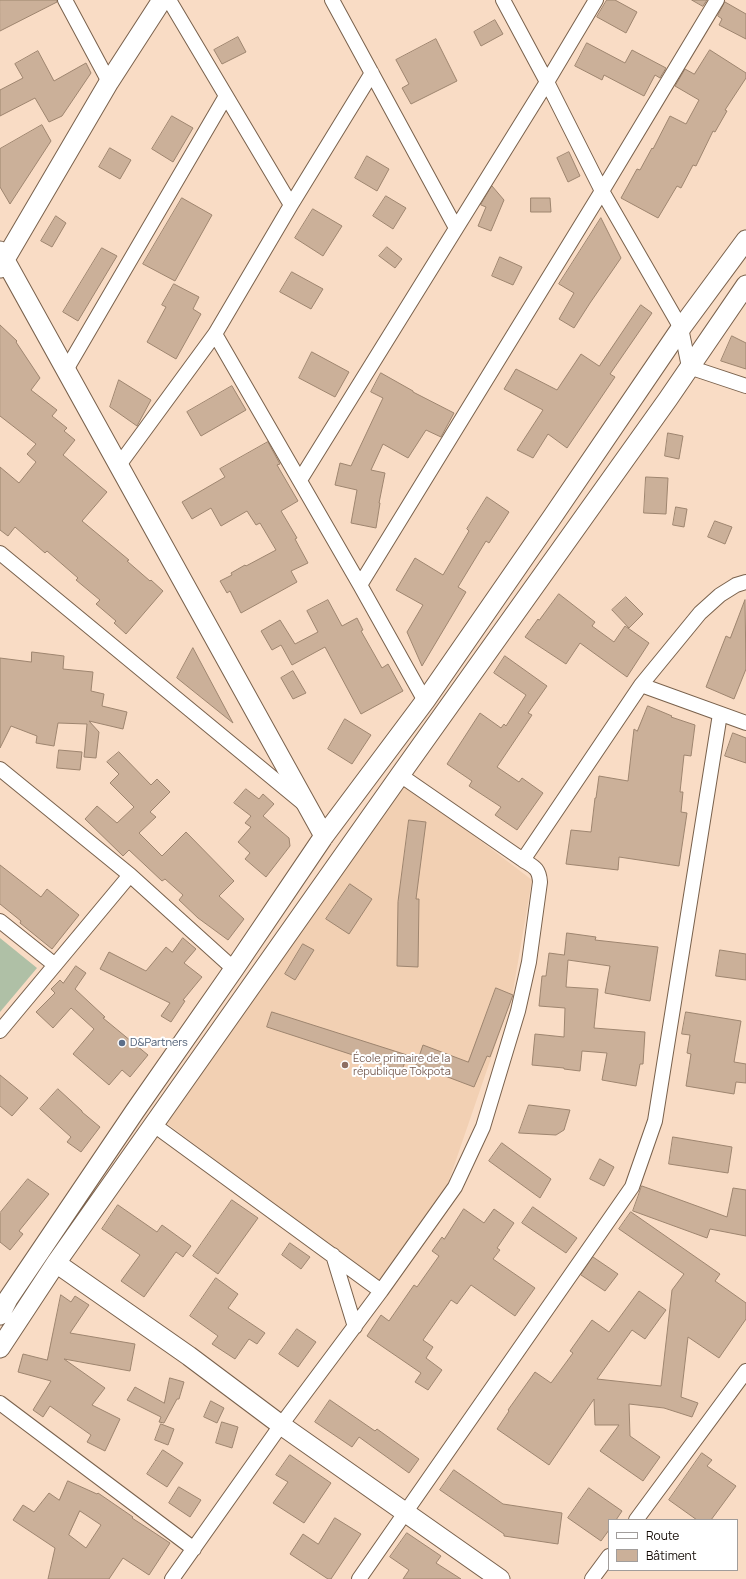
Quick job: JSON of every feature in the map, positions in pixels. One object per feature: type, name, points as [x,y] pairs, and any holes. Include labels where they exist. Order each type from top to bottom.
[{"type":"street","points":[[65,0],[110,82]]},
{"type":"street","points":[[162,0],[2,259],[66,370],[324,836]]},
{"type":"street","points":[[169,0],[290,205]]},
{"type":"street","points":[[332,0],[456,228]]},
{"type":"street","points":[[503,0],[547,82],[602,191],[681,328],[689,367]]},
{"type":"street","points":[[300,480],[547,82],[596,0]]},
{"type":"street","points":[[360,585],[602,191],[717,0]]},
{"type":"street","points":[[119,465],[215,334],[290,205],[372,73]]},
{"type":"street","points":[[66,370],[226,96]]},
{"type":"street","points":[[3,1302],[234,969],[324,836],[425,701],[681,328],[746,240]]},
{"type":"street","points":[[0,1348],[56,1263],[400,775],[664,406],[746,285]]},
{"type":"street","points":[[215,334],[300,480],[425,701]]},
{"type":"street","points":[[689,367],[746,386]]},
{"type":"street","points":[[0,552],[309,808]]},
{"type":"street","points":[[523,860],[641,685],[700,613],[720,595],[736,585],[746,582]]},
{"type":"street","points":[[641,685],[746,723]]},
{"type":"street","points":[[360,1579],[632,1187],[655,1121],[720,714]]},
{"type":"street","points":[[0,769],[130,875],[234,969]]},
{"type":"street","points":[[172,1579],[281,1425],[382,1291],[455,1187],[471,1156],[483,1127],[518,1011],[529,962],[540,874],[535,867],[400,775]]},
{"type":"street","points":[[0,1031],[130,875]]},
{"type":"street","points":[[0,921],[55,965]]},
{"type":"street","points":[[154,1125],[382,1291]]},
{"type":"street","points":[[333,1255],[354,1327]]},
{"type":"street","points":[[56,1263],[189,1356],[281,1425],[500,1579]]},
{"type":"street","points":[[637,1519],[746,1371]]},
{"type":"street","points":[[0,1403],[194,1549]]},
{"type":"street","points":[[592,1579],[608,1557]]},
{"type":"shaded area","name":"École primaire de la république Tokpota","points":[[406,784],[532,880],[512,997],[445,1192],[377,1282],[161,1119],[242,1012]]},
{"type":"green space","points":[[0,938],[37,968],[0,1012]]},
{"type":"building","points":[[0,0],[57,0],[57,2],[0,31]]},
{"type":"building","points":[[607,0],[615,0],[637,12],[626,33],[597,17]]},
{"type":"building","points":[[692,0],[707,0],[703,6]]},
{"type":"building","points":[[725,2],[746,14],[746,39],[719,25],[722,19],[718,16]]},
{"type":"building","points":[[495,20],[503,34],[481,46],[474,32]]},
{"type":"building","points":[[238,37],[246,52],[222,64],[214,50]]},
{"type":"building","points":[[436,39],[457,81],[411,104],[402,88],[409,84],[396,60]]},
{"type":"building","points":[[587,43],[625,63],[632,50],[666,68],[660,78],[655,75],[644,96],[604,75],[602,80],[575,66]]},
{"type":"building","points":[[710,50],[746,73],[746,78],[725,110],[727,111],[715,132],[713,131],[696,166],[693,165],[681,188],[677,186],[658,218],[621,198],[637,169],[640,170],[652,148],[653,149],[670,116],[686,124],[699,100],[675,86],[685,69],[694,74]]},
{"type":"building","points":[[38,51],[54,81],[86,63],[91,73],[62,116],[49,122],[35,98],[0,116],[0,90],[23,78],[15,64]]},
{"type":"building","points":[[172,116],[193,128],[173,162],[152,149]]},
{"type":"building","points":[[42,125],[51,141],[10,204],[0,187],[0,149]]},
{"type":"building","points":[[110,148],[131,160],[120,179],[99,167]]},
{"type":"building","points":[[569,152],[580,176],[568,182],[557,158]]},
{"type":"building","points":[[367,156],[389,169],[377,191],[355,178]]},
{"type":"building","points":[[492,186],[504,200],[491,231],[478,226],[486,207],[481,205]]},
{"type":"building","points":[[386,196],[406,208],[393,229],[373,216]]},
{"type":"building","points":[[182,198],[212,215],[175,281],[143,264]]},
{"type":"building","points":[[531,198],[550,198],[551,212],[531,212]]},
{"type":"building","points":[[313,209],[342,226],[323,256],[295,238]]},
{"type":"building","points":[[56,216],[66,223],[52,247],[41,241]]},
{"type":"building","points":[[601,218],[621,258],[574,328],[559,319],[574,293],[559,284]]},
{"type":"building","points":[[387,247],[402,259],[395,268],[379,256]]},
{"type":"building","points":[[102,248],[117,256],[78,321],[63,312]]},
{"type":"building","points":[[500,257],[522,267],[513,285],[492,276]]},
{"type":"building","points":[[292,272],[323,289],[311,309],[280,292]]},
{"type":"building","points":[[174,284],[199,297],[193,309],[201,314],[176,359],[147,342],[166,307],[162,305]]},
{"type":"building","points":[[641,305],[652,313],[610,374],[615,377],[567,448],[548,434],[533,458],[517,450],[543,410],[504,389],[516,369],[557,390],[581,354],[599,366]]},
{"type":"building","points":[[0,325],[17,341],[16,342],[40,378],[31,390],[57,410],[52,416],[67,428],[64,431],[75,440],[63,455],[107,492],[82,521],[129,560],[127,561],[163,591],[126,634],[114,623],[116,621],[96,604],[100,600],[76,580],[78,578],[47,551],[45,553],[15,527],[8,536],[0,530],[0,467],[19,483],[36,462],[27,454],[36,444],[0,416]]},
{"type":"building","points":[[732,336],[746,343],[746,369],[721,361]]},
{"type":"building","points":[[312,352],[349,372],[335,397],[299,378]]},
{"type":"building","points":[[381,373],[413,392],[454,413],[441,437],[426,430],[408,458],[383,444],[371,470],[385,473],[376,528],[351,523],[357,490],[335,485],[340,463],[351,466],[383,398],[371,392]]},
{"type":"building","points":[[119,380],[151,400],[137,426],[110,407]]},
{"type":"building","points":[[232,386],[246,410],[201,436],[187,412]]},
{"type":"building","points":[[668,433],[683,436],[679,459],[665,456]]},
{"type":"building","points":[[268,442],[280,464],[277,465],[298,501],[281,511],[297,538],[295,539],[308,563],[291,571],[297,582],[241,613],[230,591],[227,593],[220,581],[232,575],[231,573],[245,565],[246,566],[276,550],[260,523],[256,525],[247,511],[221,526],[211,508],[192,519],[182,502],[225,477],[220,469]]},
{"type":"building","points":[[646,477],[668,478],[666,514],[644,513]]},
{"type":"building","points":[[487,497],[509,512],[489,543],[486,541],[458,587],[466,592],[422,666],[407,632],[423,605],[396,590],[415,558],[443,575],[469,531],[467,529]]},
{"type":"building","points":[[676,507],[687,509],[684,527],[673,525]]},
{"type":"building","points":[[715,521],[732,527],[725,544],[708,537]]},
{"type":"building","points":[[559,594],[595,622],[592,626],[614,642],[625,626],[649,643],[627,677],[580,643],[566,664],[525,637]]},
{"type":"building","points":[[626,597],[643,614],[629,628],[612,610]]},
{"type":"building","points":[[328,600],[342,626],[357,618],[363,630],[361,631],[382,668],[388,664],[403,691],[361,714],[325,647],[292,665],[281,645],[272,650],[261,631],[280,620],[295,644],[318,632],[307,611]]},
{"type":"building","points":[[745,600],[746,669],[734,699],[706,687],[726,636],[730,638]]},
{"type":"building","points":[[193,648],[233,723],[177,678]]},
{"type":"building","points":[[32,652],[64,656],[63,669],[93,672],[91,691],[104,694],[102,706],[127,712],[123,729],[89,721],[99,732],[96,758],[84,757],[87,724],[58,723],[54,746],[36,743],[37,736],[11,726],[0,748],[0,658],[31,662]]},
{"type":"building","points":[[505,656],[547,686],[528,713],[532,715],[497,767],[519,782],[522,778],[543,793],[517,830],[495,815],[501,807],[469,786],[472,781],[447,764],[480,713],[501,728],[504,724],[506,726],[526,695],[494,673]]},
{"type":"building","points":[[293,671],[306,693],[293,699],[281,678]]},
{"type":"building","points":[[648,706],[672,716],[671,717],[695,725],[691,756],[684,755],[680,792],[683,792],[681,812],[687,813],[679,866],[619,857],[618,870],[566,864],[571,830],[591,832],[599,776],[628,781],[634,729],[637,731]]},
{"type":"building","points":[[345,719],[371,735],[352,764],[328,749]]},
{"type":"building","points":[[733,733],[746,738],[746,763],[725,756]]},
{"type":"building","points":[[59,750],[82,752],[80,770],[57,768]]},
{"type":"building","points":[[119,752],[151,785],[157,779],[170,792],[150,812],[156,817],[139,833],[162,856],[186,832],[234,881],[219,896],[244,919],[228,940],[198,918],[179,900],[183,895],[165,879],[162,881],[129,850],[123,856],[85,819],[97,806],[117,823],[134,807],[110,783],[119,774],[107,762]]},
{"type":"building","points":[[246,789],[259,799],[263,794],[274,804],[263,816],[289,838],[290,846],[266,877],[245,859],[250,853],[238,842],[251,827],[245,823],[251,816],[234,803]]},
{"type":"building","points":[[409,820],[426,822],[416,899],[419,899],[418,967],[397,966],[398,902]]},
{"type":"building","points":[[0,865],[41,897],[47,889],[79,915],[52,949],[20,923],[21,921],[0,904]]},
{"type":"building","points":[[350,884],[372,899],[349,934],[326,919]]},
{"type":"building","points":[[567,933],[596,937],[595,940],[658,947],[650,1001],[605,993],[610,966],[568,960],[566,987],[598,989],[594,1028],[645,1032],[643,1064],[640,1064],[636,1086],[602,1080],[607,1053],[582,1051],[580,1071],[532,1065],[535,1034],[564,1037],[565,1008],[539,1006],[542,976],[546,976],[549,953],[564,955]]},
{"type":"building","points":[[183,938],[196,949],[184,963],[202,977],[183,1000],[185,1001],[171,1022],[161,1016],[170,1003],[100,969],[109,952],[146,971],[166,947],[172,952]]},
{"type":"building","points":[[303,944],[314,950],[295,980],[285,974]]},
{"type":"building","points":[[720,950],[746,954],[746,980],[716,976]]},
{"type":"building","points":[[76,966],[86,973],[75,989],[105,1017],[103,1018],[148,1055],[130,1077],[122,1070],[109,1085],[73,1054],[94,1029],[71,1008],[53,1028],[36,1012],[55,993],[51,989],[60,980],[63,983]]},
{"type":"building","points":[[496,988],[513,995],[490,1057],[487,1056],[474,1087],[416,1065],[423,1045],[468,1062]]},
{"type":"building","points":[[272,1012],[407,1055],[402,1071],[267,1027]]},
{"type":"building","points":[[686,1012],[741,1021],[734,1062],[746,1064],[746,1083],[736,1082],[734,1094],[686,1086],[691,1054],[687,1053],[690,1035],[682,1034]]},
{"type":"building","points":[[0,1075],[28,1098],[12,1116],[0,1106]]},
{"type":"building","points":[[58,1089],[100,1127],[81,1152],[67,1142],[71,1137],[40,1109]]},
{"type":"building","points":[[529,1105],[570,1110],[564,1130],[556,1135],[519,1133]]},
{"type":"building","points":[[673,1137],[732,1147],[728,1173],[669,1164]]},
{"type":"building","points":[[502,1143],[551,1179],[540,1198],[489,1161]]},
{"type":"building","points":[[600,1159],[614,1167],[604,1186],[590,1179]]},
{"type":"building","points":[[28,1179],[49,1194],[19,1231],[23,1234],[10,1250],[0,1242],[0,1213]]},
{"type":"building","points":[[642,1186],[727,1217],[733,1188],[746,1190],[746,1236],[710,1229],[707,1238],[633,1211]]},
{"type":"building","points":[[232,1200],[258,1218],[218,1274],[193,1256]]},
{"type":"building","points":[[118,1205],[157,1232],[162,1225],[191,1246],[183,1257],[176,1252],[144,1297],[121,1281],[140,1255],[102,1229]]},
{"type":"building","points":[[533,1207],[577,1238],[566,1253],[522,1223]]},
{"type":"building","points":[[464,1209],[484,1223],[494,1209],[514,1223],[497,1248],[500,1250],[493,1259],[535,1288],[515,1316],[471,1285],[457,1304],[451,1300],[423,1340],[433,1347],[426,1358],[442,1370],[428,1390],[415,1382],[421,1373],[367,1336],[381,1315],[389,1321],[414,1285],[417,1287],[439,1256],[432,1251],[442,1237],[444,1239]]},
{"type":"building","points":[[631,1212],[720,1274],[715,1281],[746,1303],[746,1319],[719,1358],[688,1337],[681,1397],[698,1403],[692,1417],[664,1408],[629,1404],[630,1436],[660,1457],[643,1481],[600,1451],[619,1425],[595,1425],[594,1399],[549,1465],[497,1429],[509,1411],[508,1410],[535,1372],[551,1383],[573,1353],[570,1351],[592,1320],[609,1332],[639,1291],[666,1310],[645,1339],[632,1330],[597,1379],[661,1386],[672,1290],[684,1274],[619,1229]]},
{"type":"building","points":[[290,1243],[310,1257],[301,1269],[282,1255]]},
{"type":"building","points":[[593,1257],[618,1274],[605,1291],[581,1275]]},
{"type":"building","points":[[216,1278],[238,1294],[228,1308],[265,1333],[257,1344],[249,1339],[235,1359],[212,1344],[218,1336],[190,1316]]},
{"type":"building","points":[[61,1295],[71,1302],[75,1296],[89,1305],[70,1333],[135,1344],[130,1371],[64,1359],[105,1388],[92,1405],[120,1419],[105,1451],[87,1442],[91,1435],[50,1406],[43,1417],[33,1410],[51,1381],[18,1372],[23,1354],[47,1360]]},
{"type":"building","points":[[297,1329],[316,1342],[298,1367],[279,1354]]},
{"type":"building","points":[[170,1378],[184,1382],[179,1399],[177,1399],[164,1423],[159,1422],[161,1417],[127,1400],[135,1387],[164,1403]]},
{"type":"building","points":[[330,1400],[375,1431],[377,1429],[419,1459],[409,1473],[359,1437],[352,1447],[315,1422]]},
{"type":"building","points":[[211,1401],[224,1408],[217,1423],[204,1417]]},
{"type":"building","points":[[222,1422],[238,1427],[232,1448],[216,1443]]},
{"type":"building","points":[[161,1424],[174,1429],[168,1445],[155,1440]]},
{"type":"building","points":[[163,1450],[183,1463],[167,1487],[147,1474]]},
{"type":"building","points":[[702,1453],[712,1460],[707,1466],[736,1486],[712,1519],[696,1519],[669,1500]]},
{"type":"building","points":[[290,1455],[331,1483],[304,1523],[273,1503],[288,1482],[276,1475]]},
{"type":"building","points":[[454,1470],[503,1504],[562,1513],[558,1544],[504,1536],[504,1534],[440,1490]]},
{"type":"building","points":[[68,1481],[97,1494],[98,1493],[170,1543],[149,1575],[123,1558],[109,1579],[48,1579],[55,1548],[13,1520],[23,1505],[34,1512],[49,1493],[59,1500]],"holes":[[[80,1511],[101,1525],[86,1548],[69,1535]]]},
{"type":"building","points":[[179,1487],[201,1500],[190,1517],[169,1503]]},
{"type":"building","points":[[589,1488],[622,1511],[617,1519],[608,1519],[608,1531],[601,1541],[568,1518]]},
{"type":"building","points":[[335,1518],[361,1534],[331,1579],[328,1579],[290,1554],[303,1534],[318,1544]]},
{"type":"building","points":[[407,1533],[441,1556],[436,1563],[461,1579],[403,1579],[409,1570],[390,1557]]},
{"type":"place","name":"D&Partners","points":[[122,1043]]},
{"type":"place","name":"École primaire de la république Tokpota","points":[[345,1065]]}]
